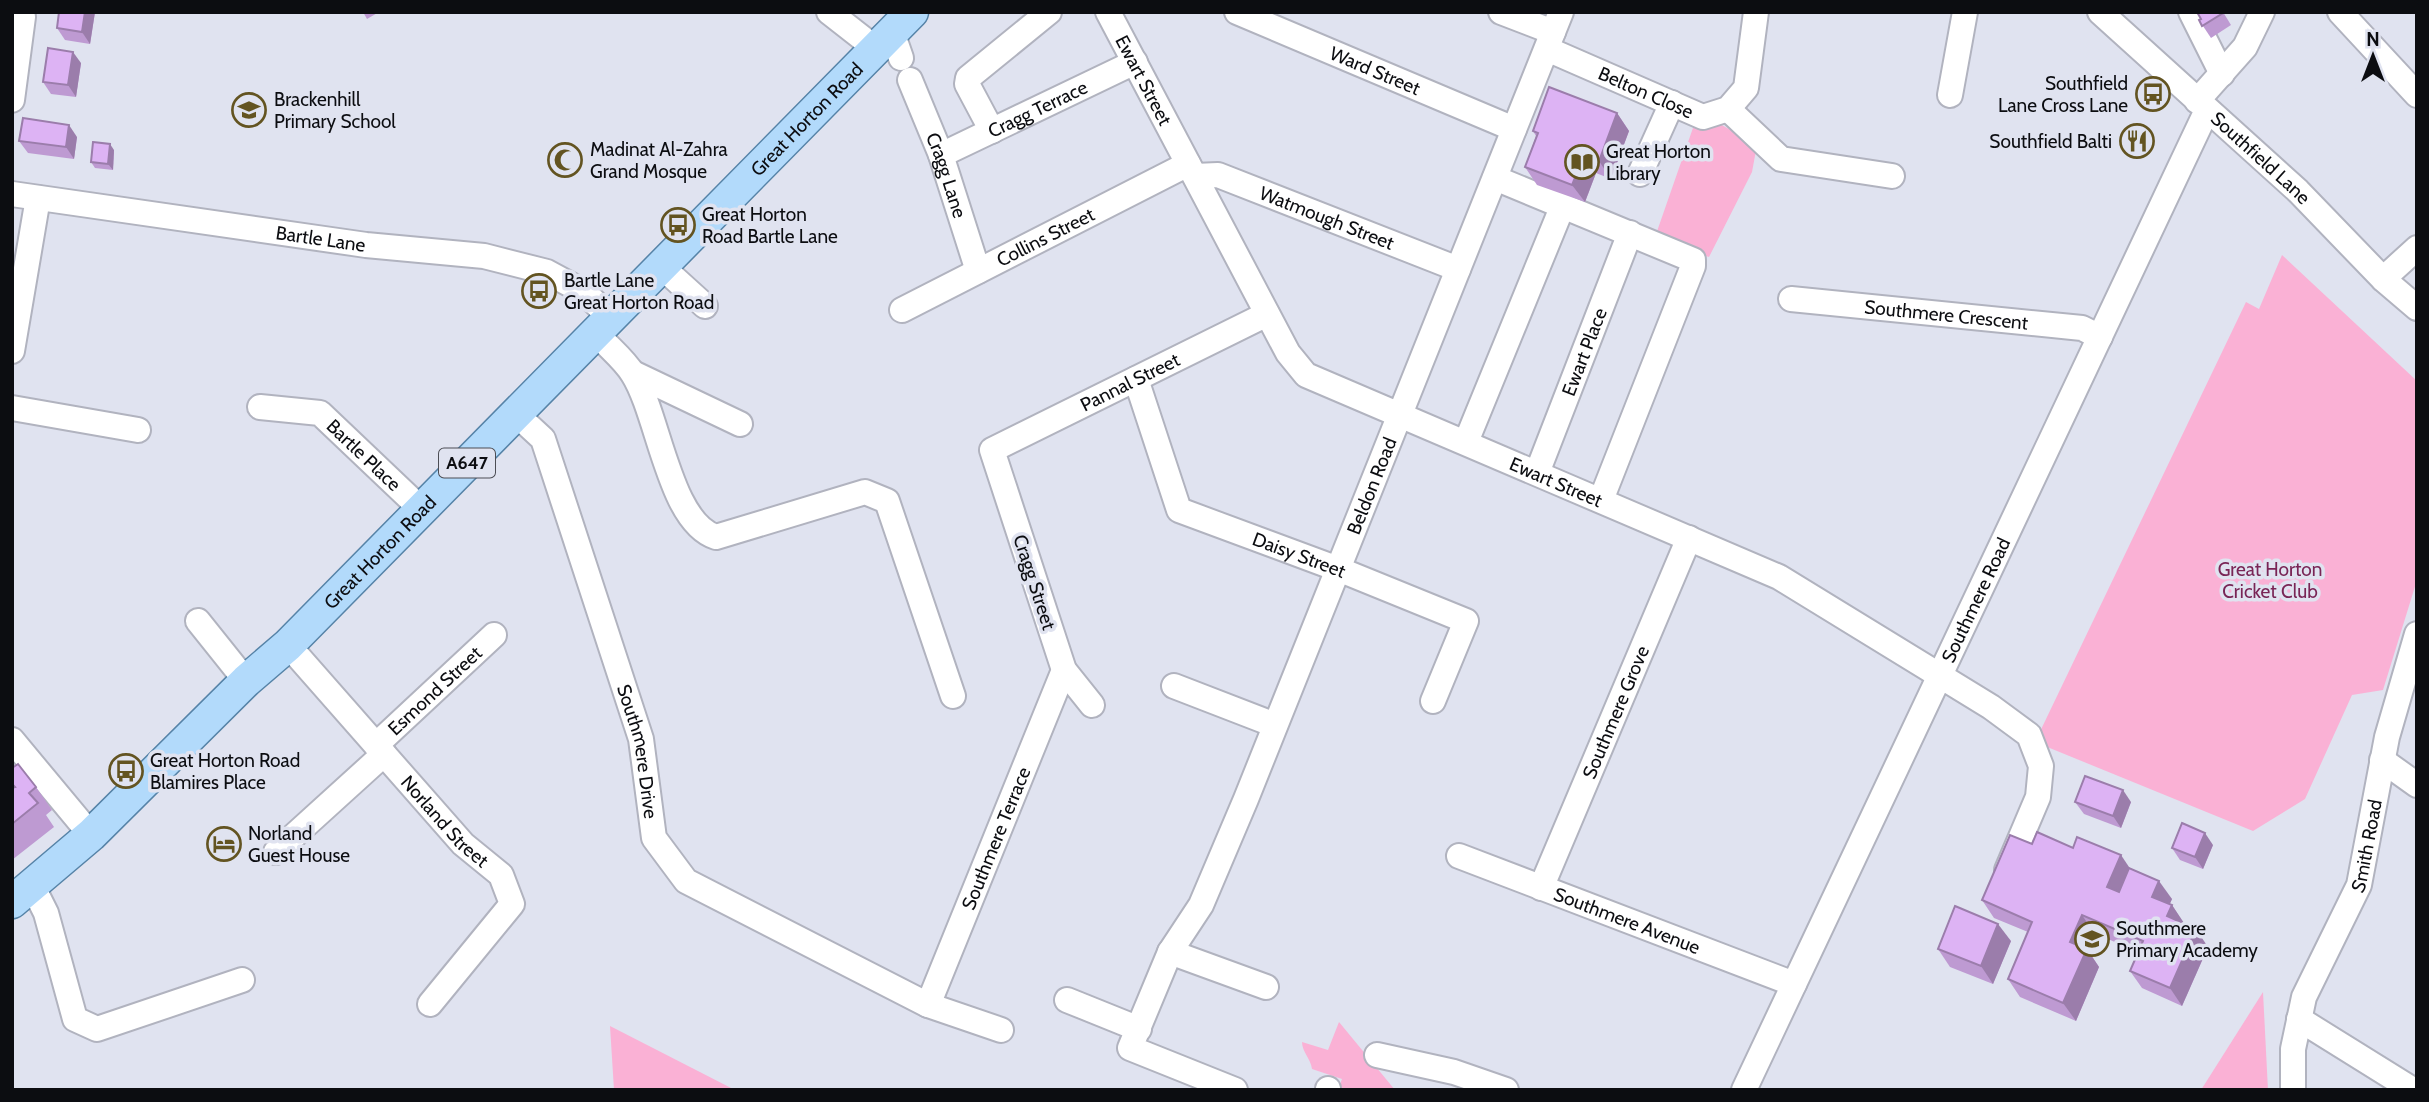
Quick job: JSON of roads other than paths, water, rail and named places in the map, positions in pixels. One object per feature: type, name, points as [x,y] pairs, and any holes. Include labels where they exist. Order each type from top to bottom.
[{"type":"main road","name":"Great Horton Road","points":[[22,894],[91,835],[246,681],[288,645],[662,267],[898,46]]},
{"type":"street","points":[[12,100],[23,17],[18,12]]},
{"type":"street","points":[[829,12],[898,46]]},
{"type":"street","points":[[992,131],[967,84],[968,79],[1049,12]]},
{"type":"street","name":"Ewart Street","points":[[1108,12],[1288,353],[1306,375],[1779,577],[1991,706],[2029,735],[2042,766],[2038,797],[2006,873]]},
{"type":"street","name":"Ward Street","points":[[1237,12],[1514,129]]},
{"type":"street","name":"Belton Close","points":[[1501,12],[1554,31],[1672,103],[1703,117],[1728,108]]},
{"type":"street","points":[[1756,12],[1746,88],[1728,108],[1781,159],[1892,176]]},
{"type":"street","points":[[1951,95],[1965,12]]},
{"type":"street","name":"Southfield Lane","points":[[2100,12],[2298,191],[2383,279],[2417,308]]},
{"type":"street","points":[[2191,12],[2222,74]]},
{"type":"street","name":"Southmere Road","points":[[1744,1090],[2100,337],[2202,105],[2222,74],[2245,47],[2262,12]]},
{"type":"street","points":[[2340,12],[2417,95]]},
{"type":"street","name":"Beldon Road","points":[[1139,1029],[1170,952],[1201,905],[1554,31]]},
{"type":"street","name":"Cragg Lane","points":[[898,46],[941,155],[978,271]]},
{"type":"street","name":"Cragg Terrace","points":[[941,155],[1135,62]]},
{"type":"street","points":[[1640,174],[1672,103]]},
{"type":"street","name":"Watmough Street","points":[[1191,170],[1218,175],[1458,269]]},
{"type":"street","name":"Collins Street","points":[[902,310],[1191,170]]},
{"type":"street","points":[[1495,177],[1688,257],[1693,263],[1601,500]]},
{"type":"street","name":"Bartle Lane","points":[[12,194],[366,245],[484,256],[547,272],[584,292],[633,373]]},
{"type":"street","points":[[12,351],[38,198]]},
{"type":"street","points":[[1466,442],[1563,205]]},
{"type":"street","name":"Ewart Place","points":[[1538,473],[1630,233]]},
{"type":"street","points":[[2383,279],[2417,248]]},
{"type":"street","points":[[662,267],[705,306]]},
{"type":"street","name":"Southmere Crescent","points":[[1790,299],[2082,328],[2100,337]]},
{"type":"street","name":"Pannal Street","points":[[992,450],[1268,314]]},
{"type":"street","points":[[633,373],[740,424]]},
{"type":"street","points":[[633,373],[684,509],[703,533],[716,537],[865,492],[887,501],[953,696]]},
{"type":"street","name":"Daisy Street","points":[[1136,379],[1179,510],[1338,569],[1466,621],[1433,701]]},
{"type":"street","name":"Bartle Place","points":[[260,407],[320,413],[421,509]]},
{"type":"street","points":[[12,408],[138,430]]},
{"type":"street","name":"Southmere Drive","points":[[516,414],[543,439],[641,739],[654,838],[685,881],[928,1005],[1000,1030]]},
{"type":"street","name":"Cragg Street","points":[[992,450],[1063,670],[1092,705]]},
{"type":"street","name":"Southmere Grove","points":[[1541,888],[1689,538]]},
{"type":"street","points":[[198,621],[246,681]]},
{"type":"street","name":"Smith Road","points":[[2293,1090],[2293,1049],[2304,997],[2358,885],[2386,737],[2417,634]]},
{"type":"street","name":"Esmond Street","points":[[276,852],[494,635]]},
{"type":"street","name":"Norland Street","points":[[288,645],[463,844],[501,875],[512,904],[430,1004]]},
{"type":"street","name":"Southmere Terrace","points":[[928,1005],[1063,670]]},
{"type":"street","points":[[1174,685],[1275,725]]},
{"type":"street","points":[[12,740],[91,835]]},
{"type":"street","points":[[2382,760],[2417,785]]},
{"type":"street","name":"Southmere Avenue","points":[[1459,856],[1794,984]]},
{"type":"street","points":[[22,894],[46,913],[75,1019],[97,1029],[242,981]]},
{"type":"street","points":[[1170,952],[1266,987]]},
{"type":"street","points":[[1067,1000],[1139,1029],[1130,1048],[1235,1090]]},
{"type":"street","points":[[2300,1019],[2413,1090]]},
{"type":"street","points":[[1377,1055],[1454,1072],[1506,1090]]},
{"type":"place","name":"Southfield Lane Cross Lane","points":[[2153,94]]},
{"type":"place","name":"Brackenhill Primary School","points":[[249,110]]},
{"type":"place","name":"Southfield Balti","points":[[2137,141]]},
{"type":"place","name":"Madinat Al-Zahra Grand Mosque","points":[[565,160]]},
{"type":"place","name":"Great Horton Library","points":[[1582,162]]},
{"type":"place","name":"Great Horton Road Bartle Lane","points":[[678,225]]},
{"type":"place","name":"Bartle Lane Great Horton Road","points":[[539,291]]},
{"type":"place","name":"Great Horton Road Blamires Place","points":[[126,771]]},
{"type":"place","name":"Norland Guest House","points":[[224,844]]},
{"type":"place","name":"Southmere Primary Academy","points":[[2092,939]]},
{"type":"park label","name":"Great Horton Cricket Club","points":[[2270,580]]}]
